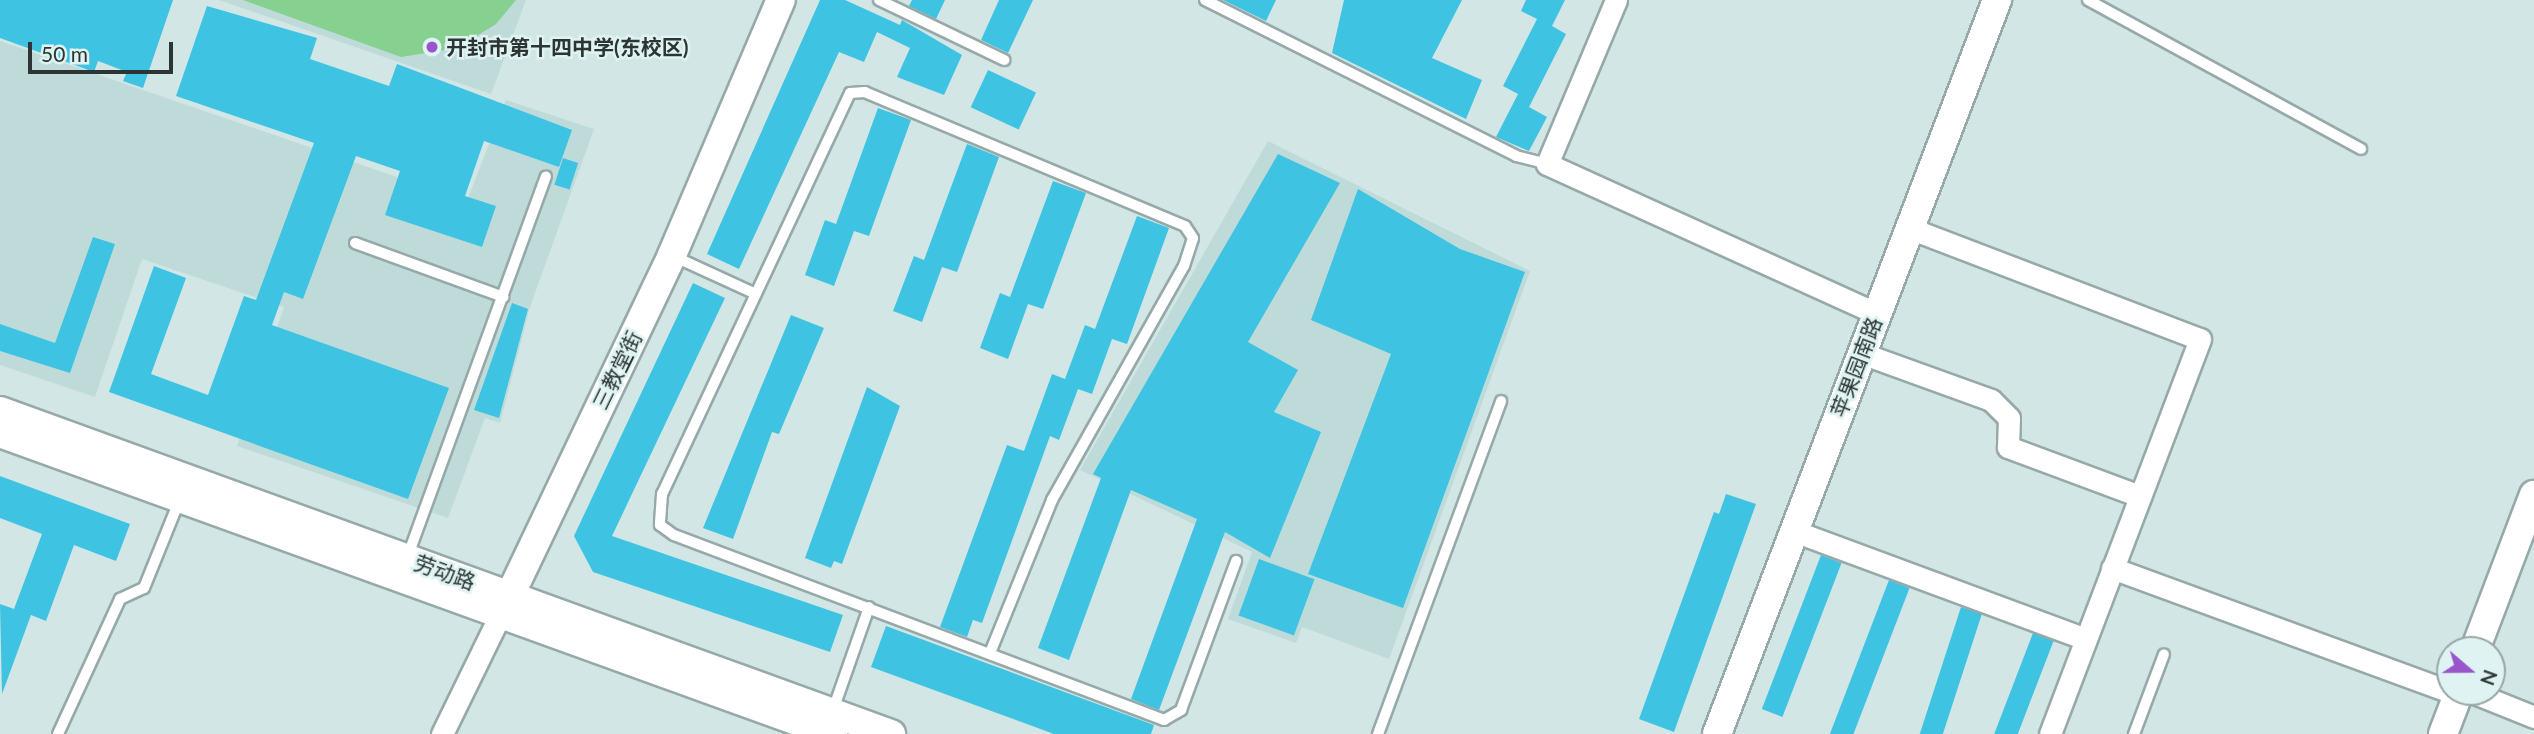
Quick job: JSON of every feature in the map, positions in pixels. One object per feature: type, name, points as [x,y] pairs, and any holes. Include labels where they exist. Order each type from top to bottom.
[{"type":"street","name":"三教堂街","points":[[442,734],[672,256],[781,0]]},
{"type":"street","points":[[1616,0],[1547,164],[1876,313]]},
{"type":"street","name":"苹果园南路","points":[[1717,734],[1997,0]]},
{"type":"street","points":[[1909,228],[2200,339],[2050,734]]},
{"type":"street","points":[[1861,352],[1992,400],[2009,418],[2008,447],[2140,496]]},
{"type":"street","name":"劳动路","points":[[0,411],[407,558],[505,606]]},
{"type":"street","name":"劳动路","points":[[0,433],[180,499],[505,606],[832,723],[891,734]]},
{"type":"street","points":[[2480,636],[2534,495]]},
{"type":"street","points":[[1794,530],[2086,639]]},
{"type":"street","points":[[2499,636],[2534,544]]},
{"type":"street","points":[[2112,568],[2436,683]]},
{"type":"street","points":[[2443,734],[2457,706]]},
{"type":"street","points":[[2462,734],[2463,706]]},
{"type":"street","points":[[2502,706],[2534,717]]},
{"type":"lane","points":[[879,0],[1004,60]]},
{"type":"lane","points":[[1205,0],[1516,156],[1547,164]]},
{"type":"lane","points":[[2088,0],[2361,149]]},
{"type":"lane","points":[[990,653],[1052,500],[1184,266],[1193,238],[1185,226],[865,92],[850,93],[662,494],[660,525],[990,653],[1171,719],[1181,710],[1236,561]]},
{"type":"lane","points":[[407,558],[546,177]]},
{"type":"lane","points":[[355,243],[503,297]]},
{"type":"lane","points":[[672,256],[756,294]]},
{"type":"lane","points":[[1378,734],[1501,401]]},
{"type":"lane","points":[[58,734],[120,599],[144,588],[180,499]]},
{"type":"lane","points":[[832,723],[869,607]]},
{"type":"lane","points":[[2134,734],[2165,654]]},
{"type":"shaded area","name":"开封市第十四中学(东校区)","points":[[219,0],[526,0],[491,94]]},
{"type":"shaded area","points":[[0,41],[467,201],[506,100],[594,129],[530,307],[500,423],[485,418],[448,518],[237,446],[284,307],[142,259],[95,397],[0,365]]},
{"type":"shaded area","points":[[1268,141],[1530,271],[1389,659],[1302,627],[1296,643],[1228,619],[1252,552],[1080,470]]},
{"type":"green space","name":"开封市第十四中学(东校区)","points":[[243,0],[516,0],[496,24],[457,48],[401,57]]},
{"type":"building","points":[[0,0],[173,0],[143,88],[123,81],[127,72],[98,61],[94,72],[0,38]]},
{"type":"building","points":[[820,0],[845,0],[900,25],[902,20],[962,55],[944,95],[897,77],[910,48],[877,32],[864,62],[839,52],[739,269],[707,254]]},
{"type":"building","points":[[912,0],[945,0],[936,19],[909,6]]},
{"type":"building","points":[[999,0],[1033,0],[1008,53],[981,40]]},
{"type":"building","points":[[1223,0],[1276,0],[1266,21]]},
{"type":"building","points":[[1344,0],[1462,0],[1432,58],[1482,80],[1466,119],[1332,53]]},
{"type":"building","points":[[1526,0],[1565,0],[1552,26],[1566,34],[1529,107],[1547,117],[1529,151],[1496,137],[1518,94],[1503,86],[1537,19],[1521,11]]},
{"type":"building","points":[[207,6],[317,38],[310,59],[389,86],[397,64],[572,130],[559,167],[484,141],[465,196],[496,206],[482,247],[385,215],[400,171],[356,156],[303,299],[284,292],[272,325],[449,388],[408,499],[109,392],[154,266],[186,278],[151,374],[208,395],[244,296],[256,300],[314,143],[176,96]]},
{"type":"building","points":[[988,70],[1036,92],[1019,130],[971,107]]},
{"type":"building","points":[[878,108],[911,120],[869,236],[854,231],[834,286],[805,275],[825,220],[836,224]]},
{"type":"building","points":[[967,144],[999,157],[957,272],[942,267],[922,322],[893,311],[914,256],[924,260]]},
{"type":"building","points":[[1278,154],[1340,183],[1248,342],[1298,370],[1274,412],[1321,432],[1270,558],[1225,532],[1159,710],[1131,699],[1197,519],[1131,490],[1069,660],[1038,648],[1101,478],[1093,474]]},
{"type":"building","points":[[563,158],[578,163],[570,190],[554,185]]},
{"type":"building","points":[[1053,181],[1086,193],[1043,309],[1028,304],[1008,359],[980,348],[1000,293],[1010,297]]},
{"type":"building","points":[[1358,189],[1460,249],[1525,272],[1403,608],[1308,574],[1391,354],[1311,320]]},
{"type":"building","points":[[1137,216],[1169,228],[1127,344],[1112,339],[1092,394],[1078,389],[1059,440],[1050,436],[982,623],[973,620],[967,637],[940,627],[1007,445],[1024,451],[1052,374],[1065,379],[1085,325],[1095,329]]},
{"type":"building","points":[[93,237],[115,244],[70,373],[0,351],[0,324],[55,343]]},
{"type":"building","points":[[693,283],[725,298],[612,536],[843,615],[830,652],[593,572],[574,536]]},
{"type":"building","points":[[512,303],[528,309],[499,418],[474,410]]},
{"type":"building","points":[[791,315],[824,328],[779,434],[772,432],[733,539],[703,528]]},
{"type":"building","points":[[867,387],[900,406],[842,564],[834,561],[831,568],[805,558]]},
{"type":"building","points":[[0,476],[130,524],[116,561],[74,545],[46,621],[31,615],[2,694],[0,604],[14,609],[42,534],[0,518]]},
{"type":"building","points":[[1726,494],[1756,504],[1674,732],[1639,719],[1714,512],[1719,514]]},
{"type":"building","points":[[1821,555],[1842,563],[1782,717],[1762,709]]},
{"type":"building","points":[[1259,559],[1314,579],[1294,636],[1238,615]]},
{"type":"building","points":[[1889,580],[1910,588],[1853,734],[1830,734]]},
{"type":"building","points":[[1961,607],[1982,614],[1943,734],[1920,734]]},
{"type":"building","points":[[886,626],[1154,725],[1151,734],[1054,734],[871,667]]},
{"type":"building","points":[[2033,633],[2054,641],[2018,734],[1994,734]]},
{"type":"place","name":"开封市第十四中学(东校区)","points":[[432,47]]}]
